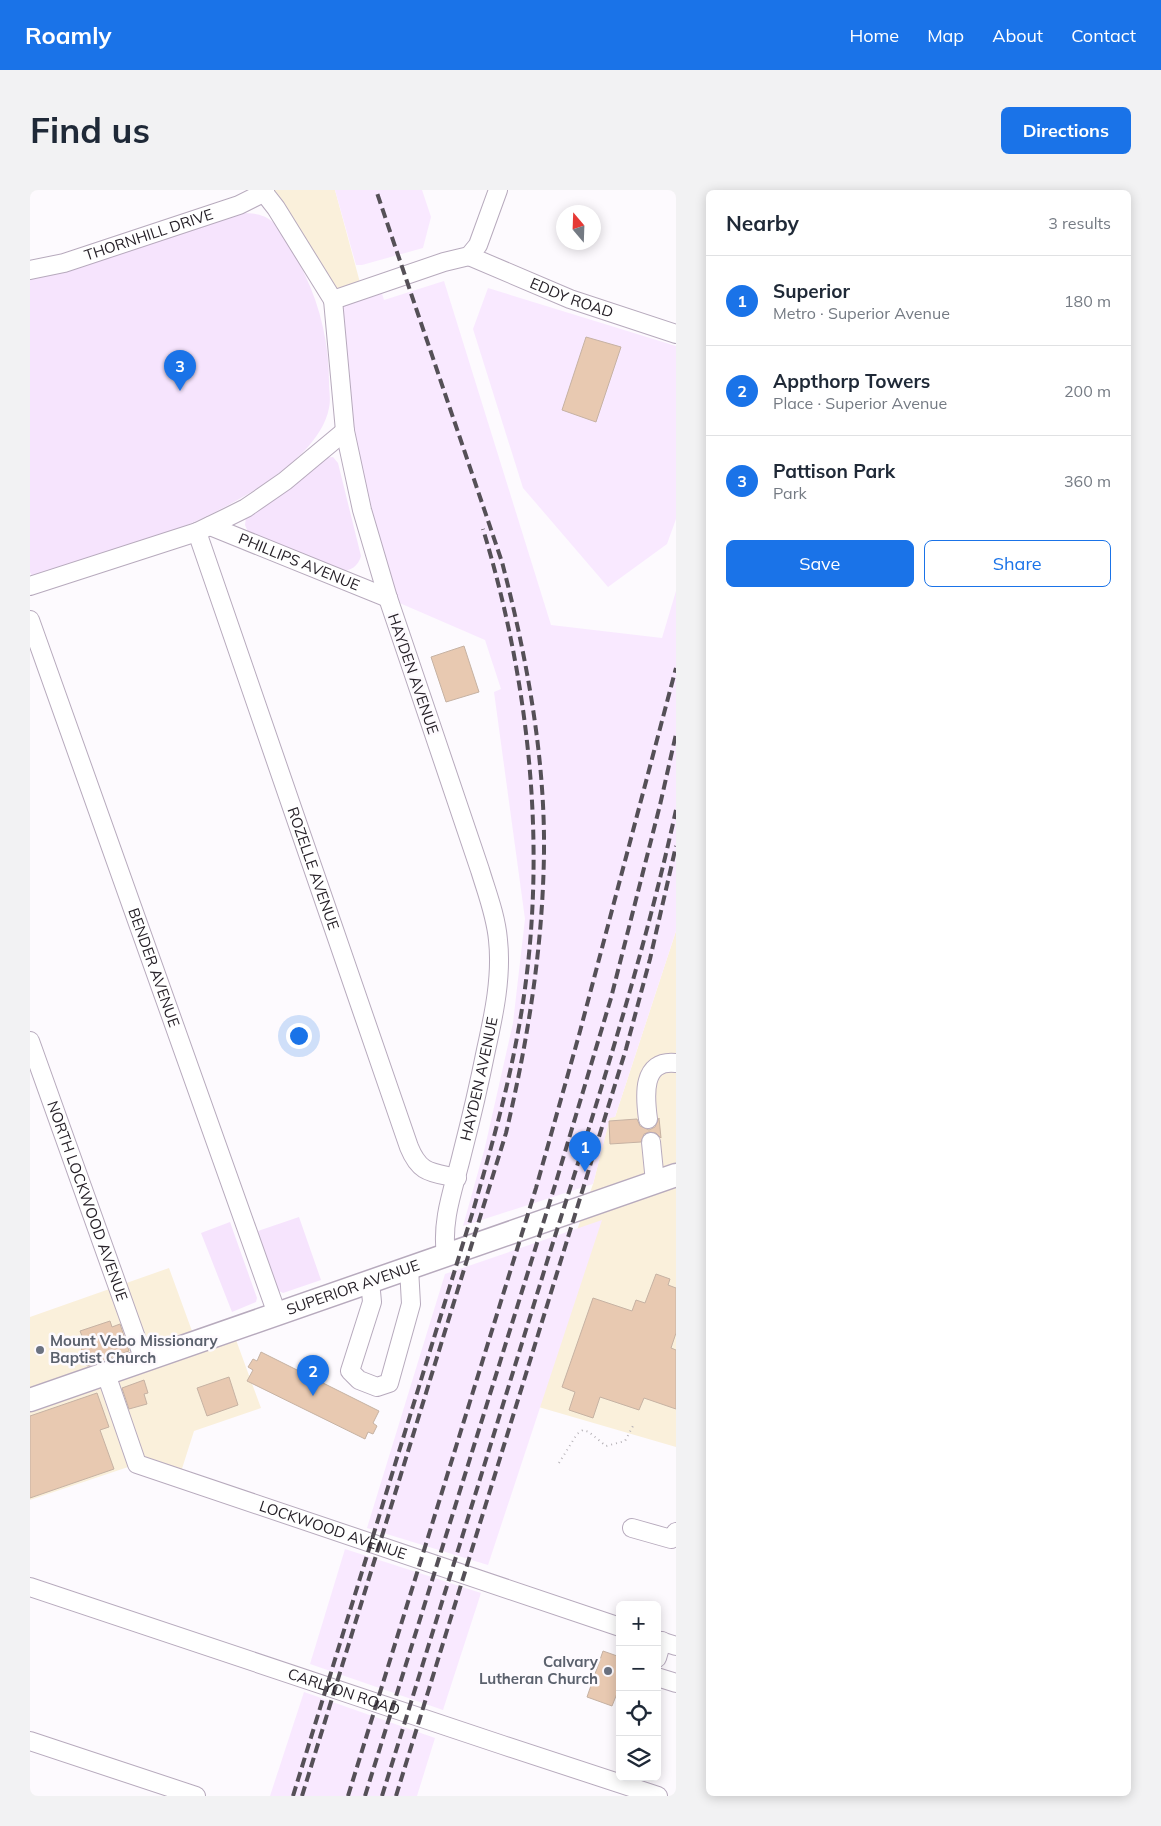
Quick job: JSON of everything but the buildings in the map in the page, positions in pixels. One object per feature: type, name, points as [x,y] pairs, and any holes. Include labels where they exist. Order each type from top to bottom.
[{"type":"main road","name":"SUPERIOR AVENUE","points":[[30,1400],[277,1314],[371,1291],[409,1268],[666,1178]]},
{"type":"street","points":[[264,191],[333,300],[444,262],[469,256],[478,245],[498,190]]},
{"type":"street","name":"THORNHILL DRIVE","points":[[30,270],[64,263],[230,208],[264,191]]},
{"type":"street","name":"EDDY ROAD","points":[[469,256],[570,298],[676,334]]},
{"type":"street","name":"HAYDEN AVENUE","points":[[333,300],[345,431],[362,510],[388,598],[480,870],[492,910],[498,940],[495,1010],[457,1178],[445,1221],[444,1239],[446,1255]]},
{"type":"street","name":"PHILLIPS AVENUE","points":[[30,586],[203,529],[246,508],[285,482],[345,431]]},
{"type":"street","name":"PHILLIPS AVENUE","points":[[203,529],[388,598]]},
{"type":"street","name":"ROZELLE AVENUE","points":[[203,529],[414,1161],[420,1167],[429,1171],[457,1178]]},
{"type":"street","name":"BENDER AVENUE","points":[[30,620],[277,1314]]},
{"type":"street","name":"NORTH LOCKWOOD AVENUE","points":[[30,1041],[144,1360]]},
{"type":"street","points":[[648,1119],[645,1095],[646,1085],[650,1076],[656,1068],[663,1064],[676,1063]]},
{"type":"street","points":[[650,1142],[666,1178]]},
{"type":"street","points":[[371,1291],[350,1371],[359,1380],[377,1387],[389,1383],[411,1304],[409,1268]]},
{"type":"street","name":"LOCKWOOD AVENUE","points":[[106,1374],[137,1464],[616,1626]]},
{"type":"street","points":[[632,1528],[671,1539],[676,1532]]},
{"type":"street","name":"CARLYON ROAD","points":[[30,1587],[331,1687],[388,1708],[658,1796]]},
{"type":"street","points":[[661,1677],[676,1683]]},
{"type":"street","points":[[30,1741],[196,1796]]},
{"type":"path","points":[[559,1463],[577,1434],[583,1430],[590,1432],[606,1446],[625,1441],[634,1424]]},
{"type":"shaded area","points":[[262,190],[335,190],[362,290],[333,300]]},
{"type":"shaded area","points":[[335,190],[422,190],[431,217],[423,248],[356,265]]},
{"type":"shaded area","points":[[241,213],[259,215],[274,223],[298,262],[316,301],[326,341],[329,368],[330,405],[322,428],[308,447],[290,465],[245,496],[221,509],[174,530],[32,577],[30,572],[30,277]]},
{"type":"shaded area","points":[[444,281],[551,625],[662,638],[676,591],[676,931],[615,1117],[610,1118],[593,1184],[463,1226],[485,1147],[513,1023],[525,919],[494,692],[501,689],[485,640],[388,598],[362,510],[333,300],[379,284],[384,300]]},
{"type":"shaded area","points":[[488,288],[676,346],[676,519],[667,544],[608,587],[523,488],[473,329]]},
{"type":"shaded area","points":[[333,457],[338,463],[361,556],[354,567],[340,572],[248,532],[245,525],[246,518],[300,480],[323,458]]},
{"type":"shaded area","points":[[676,931],[676,1447],[518,1401],[593,1184],[610,1117],[615,1117]]},
{"type":"shaded area","points":[[299,1217],[321,1280],[283,1293],[275,1289],[255,1232]]},
{"type":"shaded area","points":[[602,1220],[488,1565],[367,1528],[445,1274]]},
{"type":"shaded area","points":[[230,1222],[257,1298],[256,1302],[232,1312],[201,1233]]},
{"type":"shaded area","points":[[169,1268],[196,1342],[232,1329],[261,1408],[194,1431],[179,1478],[137,1464],[30,1500],[30,1317]]},
{"type":"shaded area","points":[[345,1549],[481,1593],[443,1710],[310,1664]]},
{"type":"shaded area","points":[[304,1692],[435,1738],[417,1796],[270,1796]]},
{"type":"railway","points":[[302,1796],[506,1133],[533,993],[543,887],[544,851],[541,778],[532,705],[511,597],[502,562],[376,190]]},
{"type":"railway","points":[[293,1796],[473,1211],[492,1145],[518,1032],[527,969],[532,906],[533,842],[531,779],[524,715],[514,652],[500,590],[483,529]]},
{"type":"railway","points":[[348,1796],[536,1188],[579,1035],[676,668]]},
{"type":"railway","points":[[365,1796],[556,1182],[611,998],[676,734]]},
{"type":"railway","points":[[382,1796],[618,1032],[649,922],[676,810]]},
{"type":"railway","points":[[396,1796],[626,1049],[650,959],[676,846]]},
{"type":"place","name":"Pattison Park","points":[[180,391]]},
{"type":"place","name":"Superior","points":[[585,1172]]},
{"type":"place","name":"Mount Vebo Missionary Baptist Church","points":[[40,1350]]},
{"type":"place","name":"Appthorp Towers","points":[[313,1396]]},
{"type":"place","name":"Calvary Lutheran Church","points":[[608,1671]]}]
